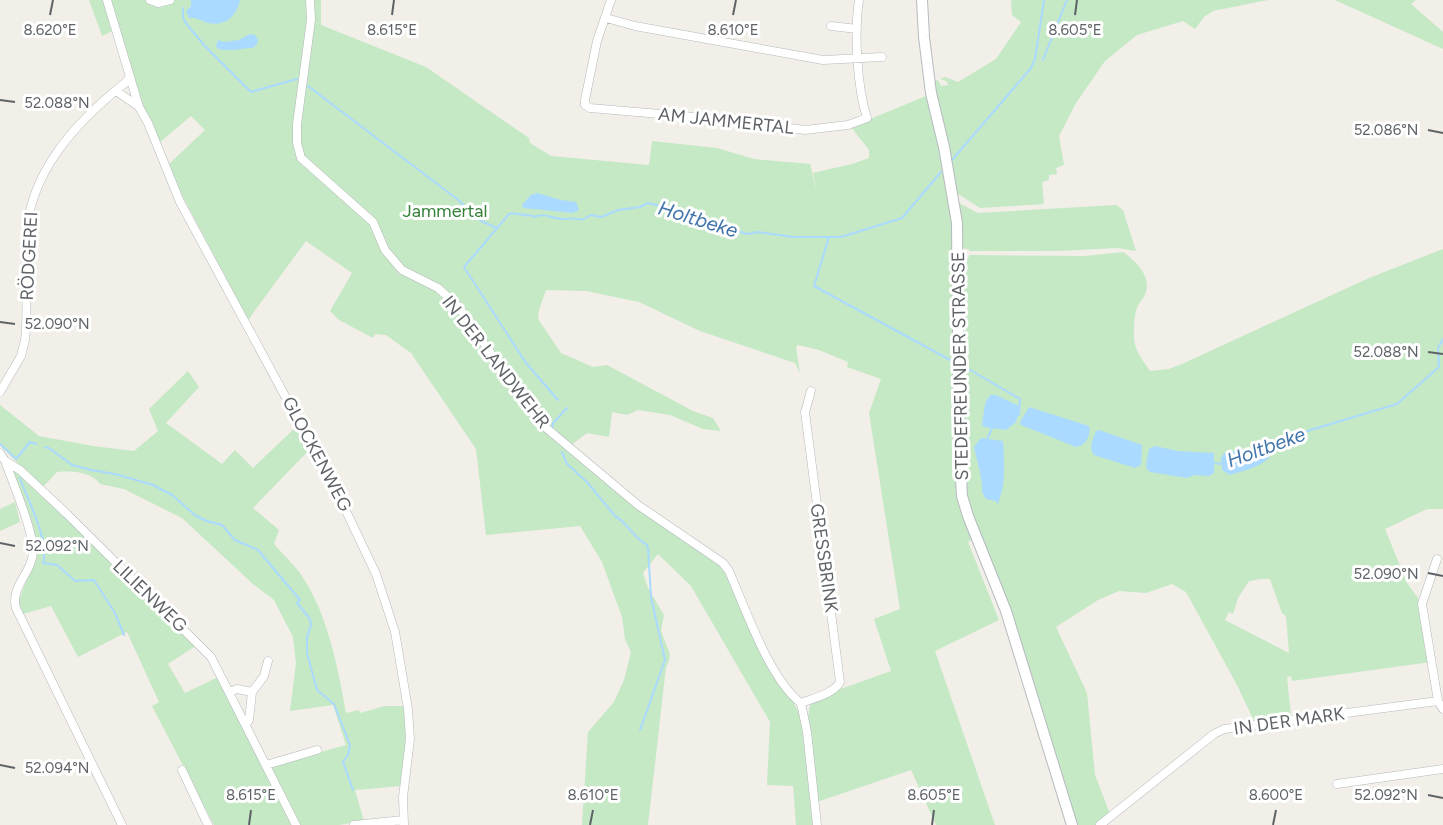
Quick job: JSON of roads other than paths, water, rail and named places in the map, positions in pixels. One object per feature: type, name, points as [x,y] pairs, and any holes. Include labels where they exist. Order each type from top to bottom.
[{"type":"street","name":"GLOCKENWEG","points":[[107,0],[139,107],[152,132],[180,202],[337,492],[376,574],[397,642],[408,709],[409,745],[403,797],[403,823]]},
{"type":"street","points":[[150,0],[158,3],[170,0]]},
{"type":"street","name":"IN DER LANDWEHR","points":[[310,0],[311,20],[297,124],[297,143],[301,158],[373,222],[385,250],[402,270],[438,288],[458,306],[538,421],[638,505],[723,563],[729,571],[773,669],[783,685],[801,703]]},
{"type":"street","points":[[611,0],[606,18],[634,26],[823,60],[882,57]]},
{"type":"street","points":[[859,0],[857,29],[859,58]]},
{"type":"street","name":"STEDEFREUNDER STRASSE","points":[[922,0],[931,93],[946,157],[957,223],[959,442],[962,496],[1006,611],[1072,825]]},
{"type":"street","name":"AM JAMMERTAL","points":[[606,18],[597,41],[585,105],[590,108],[687,116],[805,130],[848,125],[867,118],[862,102],[859,58]]},
{"type":"street","points":[[831,26],[857,29]]},
{"type":"street","name":"RÖDGEREI","points":[[0,392],[21,356],[25,340],[26,240],[28,215],[34,194],[68,135],[129,78]]},
{"type":"street","name":"GLOCKENWEG","points":[[116,91],[139,107]]},
{"type":"street","name":"GRESSBRINK","points":[[801,703],[826,693],[837,687],[840,682],[805,412],[811,391]]},
{"type":"street","points":[[0,453],[5,461],[33,544],[31,565],[15,594],[16,608],[122,825]]},
{"type":"street","name":"LILIENWEG","points":[[5,461],[20,470],[199,643],[217,665],[296,825]]},
{"type":"street","points":[[1437,559],[1422,604],[1441,705]]},
{"type":"street","points":[[246,724],[249,720],[252,692],[261,682],[268,661]]},
{"type":"street","points":[[230,692],[237,689],[252,692]]},
{"type":"street","points":[[801,703],[807,732],[817,825]]},
{"type":"street","name":"IN DER MARK","points":[[1100,825],[1149,784],[1214,734],[1224,729],[1441,705]]},
{"type":"street","points":[[266,765],[317,750]]},
{"type":"street","points":[[1337,784],[1443,769]]},
{"type":"street","points":[[182,770],[208,825]]},
{"type":"street","points":[[354,825],[403,823]]},
{"type":"water","points":[[191,0],[240,0],[236,11],[229,19],[214,24],[189,18],[186,11],[191,6]]},
{"type":"water","points":[[250,34],[255,35],[258,40],[253,48],[228,50],[218,49],[216,46],[218,40],[224,42],[239,40]]},
{"type":"water","points":[[537,193],[576,202],[579,210],[573,213],[523,208],[522,205],[531,195]]},
{"type":"water","points":[[991,395],[996,395],[1019,406],[1016,422],[1006,430],[982,425],[985,404]]},
{"type":"water","points":[[1029,407],[1089,426],[1087,440],[1083,445],[1076,447],[1021,425],[1020,422]]},
{"type":"water","points":[[1099,430],[1142,445],[1141,465],[1135,468],[1094,455],[1091,449],[1092,443],[1096,431]]},
{"type":"water","points":[[981,438],[1003,441],[1004,480],[998,505],[996,501],[986,499],[982,492],[981,476],[974,447]]},
{"type":"water","points":[[1271,444],[1274,450],[1261,464],[1230,475],[1222,470],[1221,458],[1224,453]]},
{"type":"water","points":[[1155,446],[1178,451],[1214,453],[1214,473],[1209,476],[1195,475],[1187,478],[1150,472],[1146,465],[1149,449]]},
{"type":"waterway","points":[[952,160],[1031,68],[1035,59],[1044,0]]},
{"type":"waterway","points":[[1043,60],[1067,0]]},
{"type":"waterway","name":"Holtbeke","points":[[183,8],[185,22],[204,45],[251,92],[297,79]]},
{"type":"waterway","name":"Holtbeke","points":[[308,86],[457,199],[481,221],[497,228]]},
{"type":"waterway","name":"Holtbeke","points":[[558,400],[526,363],[464,267],[509,214],[534,217],[545,215],[559,219],[582,220],[591,215],[601,217],[618,210],[640,207],[648,203],[747,234],[758,232],[792,237],[841,237],[902,218],[941,172]]},
{"type":"waterway","name":"Holtbeke","points":[[829,237],[814,286],[952,361]]},
{"type":"waterway","name":"Holtbeke","points":[[1271,447],[1294,435],[1397,404],[1439,367],[1438,348],[1443,339]]},
{"type":"waterway","name":"Holtbeke","points":[[965,367],[1020,399],[1019,415]]},
{"type":"waterway","points":[[552,430],[553,423],[567,408]]},
{"type":"waterway","name":"Holtbeke","points":[[987,440],[992,428]]},
{"type":"waterway","points":[[0,444],[16,459],[30,442],[36,444]]},
{"type":"waterway","points":[[45,447],[72,465],[153,485],[172,495],[196,516],[222,525],[235,540],[258,550],[300,600],[297,603],[310,619],[307,653],[317,690],[334,704],[350,745],[348,755],[343,762],[353,790]]},
{"type":"waterway","points":[[562,452],[567,464],[587,482],[615,516],[624,522],[648,548],[651,597],[665,660],[640,730]]},
{"type":"waterway","name":"Holtbeke","points":[[1212,463],[1223,464]]},
{"type":"waterway","points":[[20,479],[41,533],[43,563],[57,565],[75,581],[94,580],[115,613],[124,635]]},
{"type":"park label","name":"Jammertal","points":[[445,211]]}]
